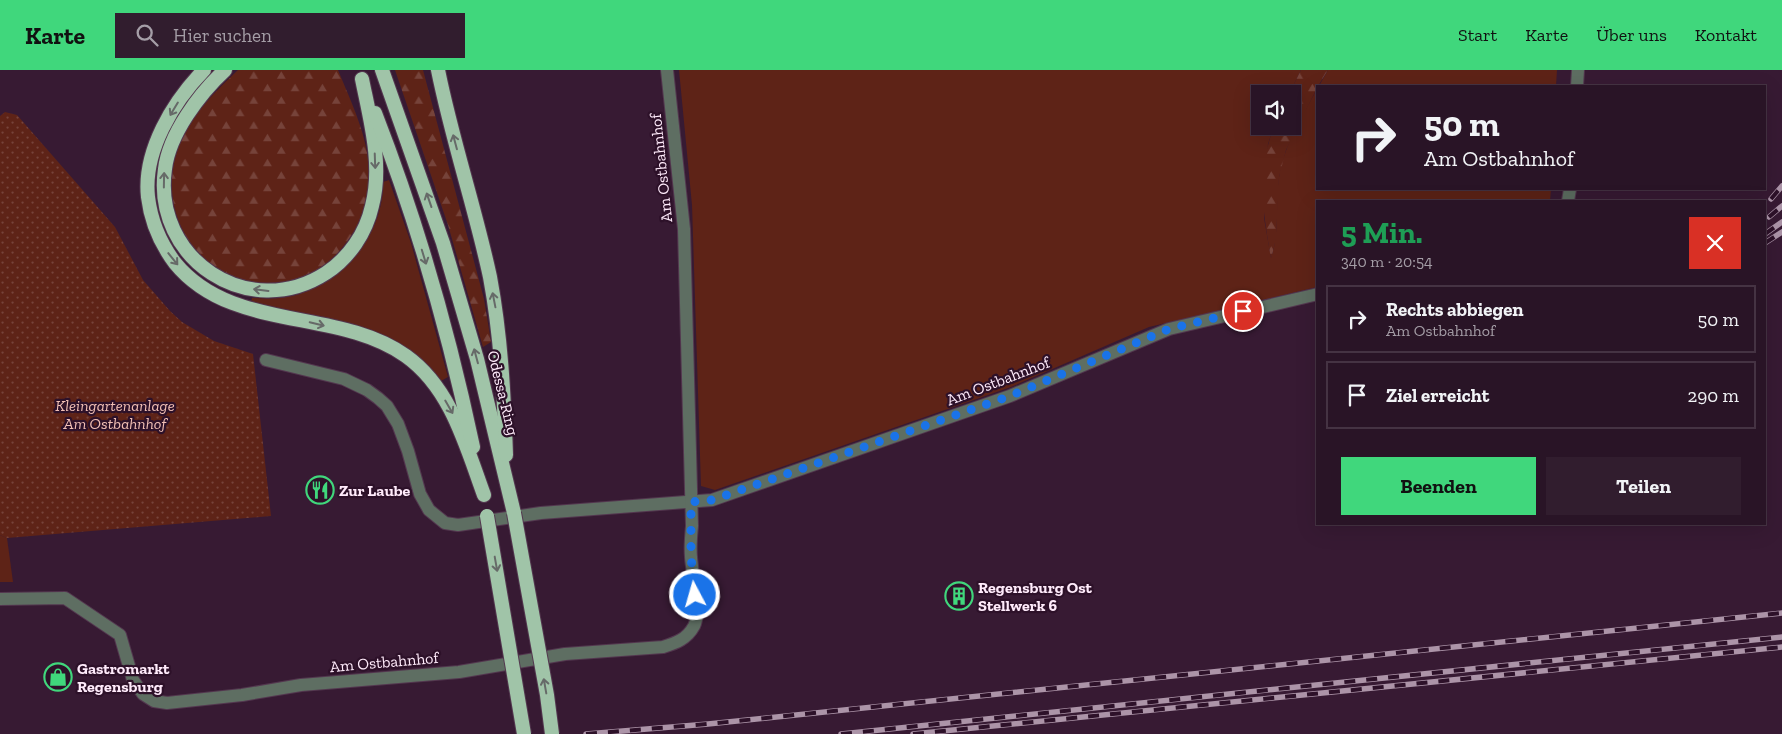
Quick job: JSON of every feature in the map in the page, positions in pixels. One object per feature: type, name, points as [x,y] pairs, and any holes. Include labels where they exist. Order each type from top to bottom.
[{"type":"highway","points":[[204,70],[182,96],[167,122],[156,144],[150,164],[147,186],[150,210],[156,231],[165,249],[188,277],[226,300],[249,309],[365,336],[385,344],[424,370],[453,414],[484,495]]},
{"type":"highway","points":[[225,70],[194,104],[176,136],[165,169],[164,195],[178,238],[193,258],[218,278],[241,288],[266,292],[292,288],[312,282],[334,268],[354,248],[364,229],[372,206],[375,161],[372,130],[360,74]]},
{"type":"highway","name":"Odessa-Ring","points":[[382,70],[443,243],[477,359],[514,513],[547,695],[552,734]]},
{"type":"highway","points":[[438,70],[489,275],[500,335],[508,488]]},
{"type":"highway","points":[[360,74],[394,160],[424,255],[456,369],[484,495],[524,734]]},
{"type":"street","name":"Am Ostbahnhof","points":[[0,599],[65,598],[120,635],[133,680],[143,694],[154,701],[167,703],[242,695],[300,685],[459,672],[565,654],[663,646],[678,642],[687,635],[694,625],[697,614],[691,557],[684,229],[666,70]]},
{"type":"street","points":[[1577,85],[1578,70]]},
{"type":"street","name":"Am Ostbahnhof","points":[[266,360],[344,379],[367,390],[378,398],[387,406],[398,424],[420,494],[429,510],[445,523],[458,525],[541,513],[712,500],[1010,396],[1169,329],[1316,294]]},
{"type":"green space","points":[[238,70],[338,70],[358,119],[366,145],[369,171],[368,192],[363,212],[354,231],[342,248],[311,273],[278,284],[246,281],[216,268],[192,245],[176,215],[172,179],[181,140],[199,111]]},
{"type":"green space","points":[[395,70],[423,70],[484,299],[491,342],[483,347],[448,225]]},
{"type":"green space","points":[[679,70],[1301,70],[1294,85],[1251,85],[1251,135],[1271,135],[1268,144],[1264,218],[1271,258],[1274,248],[1281,165],[1293,135],[1301,135],[1301,119],[1316,91],[1316,190],[1551,190],[1550,200],[1316,200],[1316,287],[1149,327],[1011,387],[715,490],[701,486],[692,205]]},
{"type":"green space","points":[[1301,70],[1328,70],[1319,85],[1316,85],[1316,90],[1301,120],[1301,85],[1294,85]]},
{"type":"green space","points":[[1328,70],[1557,70],[1556,85],[1320,85]]},
{"type":"green space","name":"Kleingartenanlage Am Ostbahnhof","points":[[5,112],[17,115],[115,227],[143,280],[170,311],[182,322],[214,341],[253,354],[271,516],[7,538],[0,535],[0,116]]},
{"type":"green space","points":[[1271,135],[1294,135],[1286,150],[1279,177],[1276,239],[1271,259],[1263,192],[1263,177]]},
{"type":"green space","points":[[389,180],[411,243],[448,377],[441,381],[429,367],[404,347],[377,335],[251,302],[252,298],[277,298],[302,293],[334,276],[348,264],[370,235],[382,200],[383,182]]},
{"type":"green space","points":[[0,535],[7,538],[13,582],[0,582]]},
{"type":"railway","points":[[1771,199],[1782,186]]},
{"type":"railway","points":[[1769,217],[1782,206]]},
{"type":"railway","points":[[1766,233],[1782,222]]},
{"type":"railway","points":[[1766,242],[1782,232]]},
{"type":"railway","points":[[586,734],[708,724],[1782,613]]},
{"type":"railway","points":[[841,734],[1782,637]]},
{"type":"railway","points":[[913,734],[1782,647]]},
{"type":"place","name":"Zur Laube","points":[[320,490]]},
{"type":"place","name":"Regensburg Ost Stellwerk 6","points":[[959,596]]},
{"type":"place","name":"Gastromarkt Regensburg","points":[[58,677]]},
{"type":"route","points":[[695,595],[691,557],[691,502],[712,500],[1010,396],[1169,329],[1243,311]]}]
